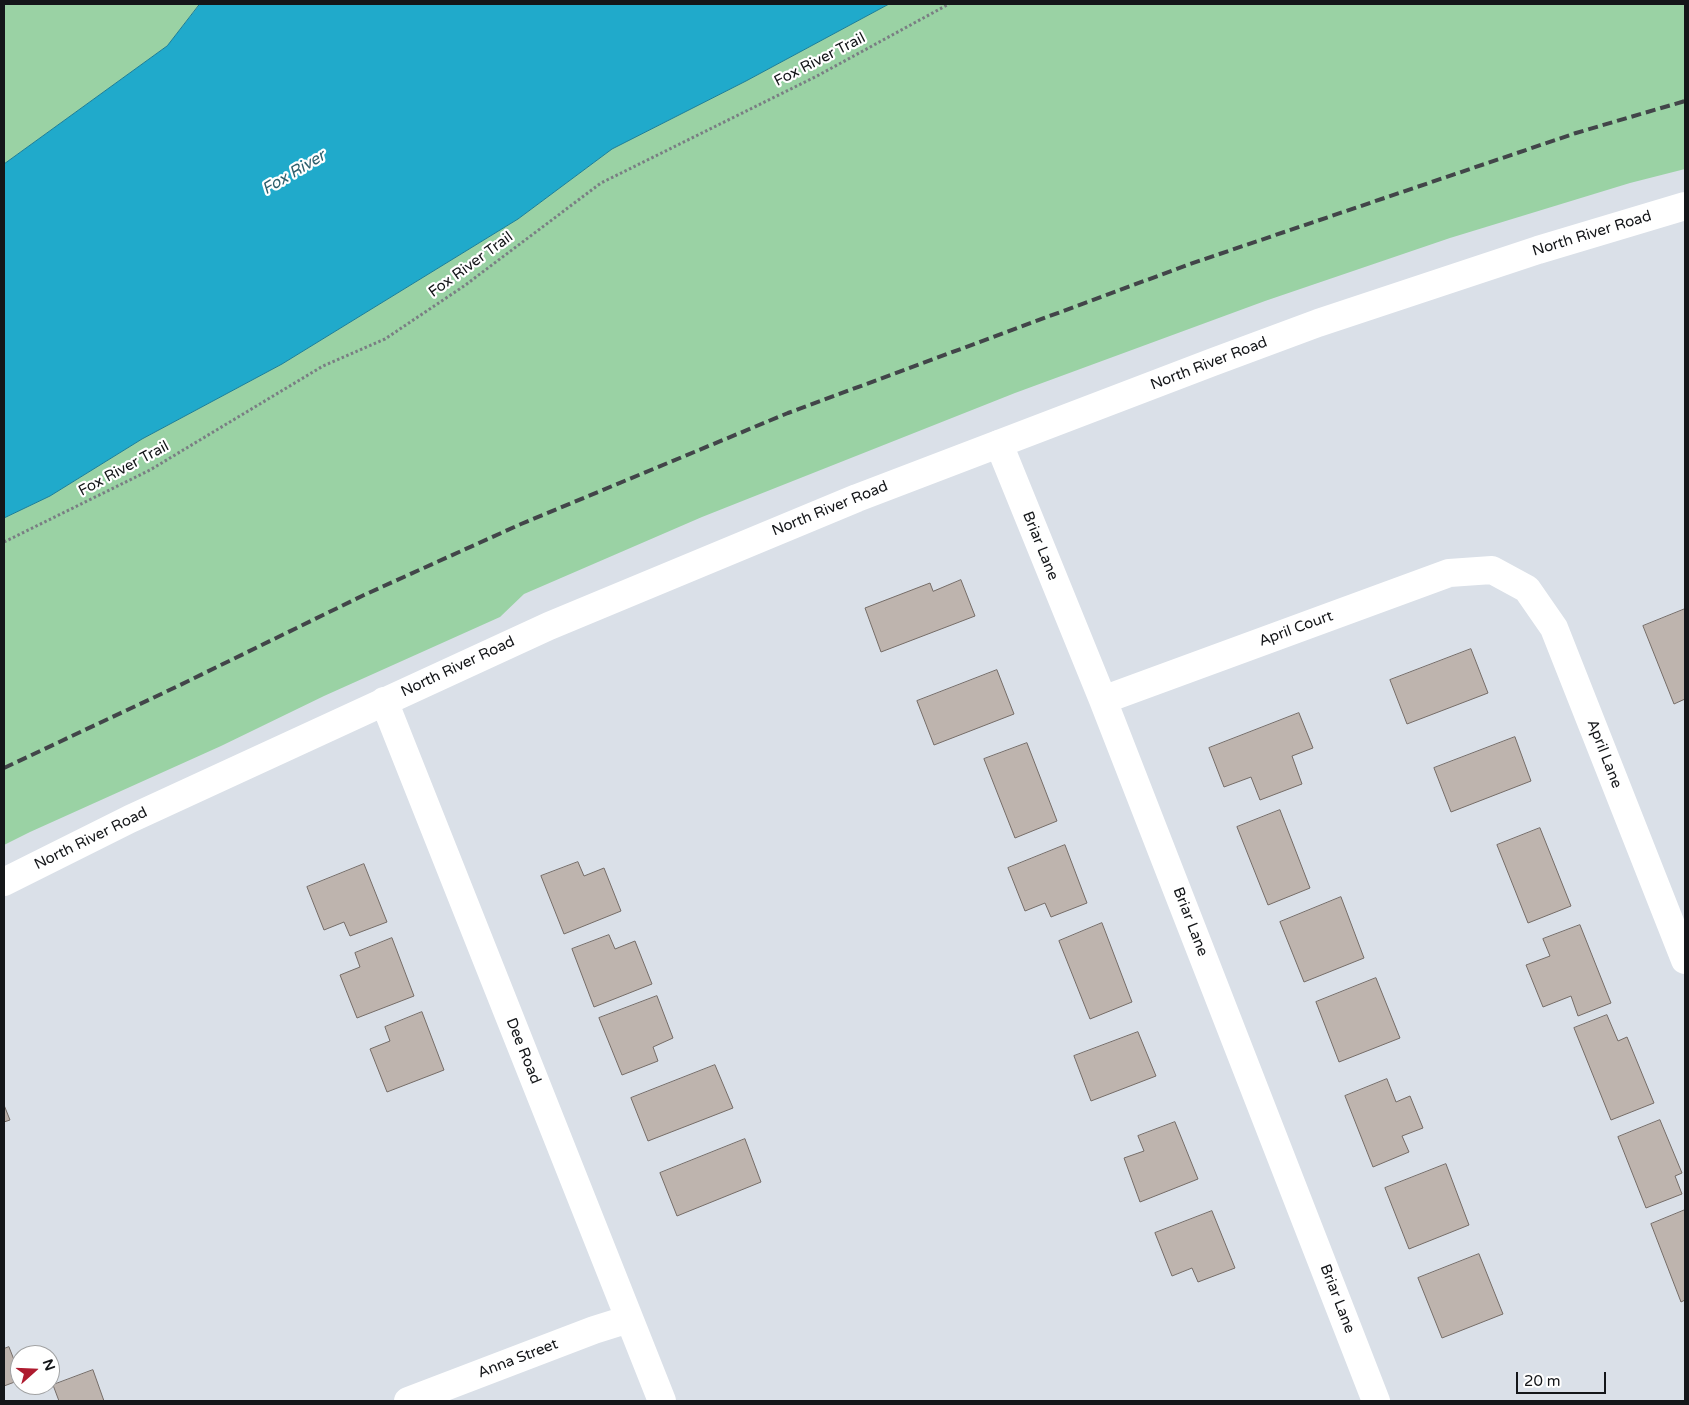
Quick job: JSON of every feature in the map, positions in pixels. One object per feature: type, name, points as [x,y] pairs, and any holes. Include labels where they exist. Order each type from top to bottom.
[{"type":"street","name":"North River Road","points":[[4,882],[130,819],[549,626],[857,498],[1318,323],[1538,250],[1685,206]]},
{"type":"street","name":"Briar Lane","points":[[999,444],[1103,700],[1376,1401]]},
{"type":"street","name":"April Court","points":[[1103,700],[1450,573],[1492,570]]},
{"type":"street","name":"April Lane","points":[[1492,570],[1527,589],[1554,628],[1685,960]]},
{"type":"street","name":"Dee Road","points":[[384,701],[662,1401]]},
{"type":"street","name":"Anna Street","points":[[408,1401],[594,1330],[629,1319]]},
{"type":"path","name":"Fox River Trail","points":[[4,542],[150,470],[323,366],[385,339],[464,286],[601,183],[817,76],[949,4]]},
{"type":"green space","points":[[4,4],[200,4],[167,46],[4,164]]},
{"type":"green space","points":[[889,4],[1685,4],[1685,169],[1630,183],[1450,238],[1265,301],[1015,393],[702,517],[524,594],[500,617],[324,696],[221,746],[4,845],[4,518],[50,496],[142,439],[282,364],[518,219],[612,149],[746,81]]},
{"type":"water","name":"Fox River","points":[[200,4],[889,4],[746,81],[612,149],[518,219],[282,364],[142,439],[50,496],[4,518],[4,164],[167,46]]},
{"type":"building","points":[[961,580],[975,616],[881,652],[865,608],[930,583],[933,591]]},
{"type":"building","points":[[1685,609],[1685,699],[1674,704],[1643,626]]},
{"type":"building","points":[[1471,649],[1488,693],[1407,724],[1390,680]]},
{"type":"building","points":[[997,670],[1014,714],[934,745],[917,701]]},
{"type":"building","points":[[1299,713],[1313,748],[1292,756],[1302,784],[1260,800],[1251,777],[1224,787],[1209,748]]},
{"type":"building","points":[[1515,737],[1531,781],[1451,812],[1434,768]]},
{"type":"building","points":[[1027,743],[1057,821],[1015,838],[984,759]]},
{"type":"building","points":[[1280,810],[1310,888],[1268,905],[1237,827]]},
{"type":"building","points":[[1540,828],[1571,906],[1528,923],[1497,845]]},
{"type":"building","points":[[1065,845],[1087,903],[1051,917],[1045,903],[1025,911],[1008,868]]},
{"type":"building","points":[[578,862],[584,876],[604,868],[621,911],[564,934],[541,876]]},
{"type":"building","points":[[364,864],[387,922],[350,936],[344,922],[324,930],[307,887]]},
{"type":"building","points":[[1341,897],[1364,958],[1304,982],[1280,922]]},
{"type":"building","points":[[1102,923],[1132,1002],[1090,1019],[1059,941]]},
{"type":"building","points":[[1580,925],[1611,1003],[1578,1016],[1571,996],[1543,1007],[1526,965],[1550,956],[1543,939]]},
{"type":"building","points":[[609,935],[615,949],[635,941],[652,984],[594,1007],[572,949]]},
{"type":"building","points":[[392,938],[414,996],[357,1018],[340,975],[360,967],[355,953]]},
{"type":"building","points":[[1376,978],[1400,1038],[1339,1062],[1316,1002]]},
{"type":"building","points":[[657,996],[673,1038],[653,1047],[658,1061],[622,1075],[599,1018]]},
{"type":"building","points":[[422,1012],[444,1070],[387,1092],[370,1049],[390,1041],[385,1027]]},
{"type":"building","points":[[1607,1015],[1618,1041],[1627,1037],[1654,1103],[1611,1120],[1574,1028]]},
{"type":"building","points":[[1138,1032],[1156,1076],[1091,1101],[1074,1056]]},
{"type":"building","points":[[715,1065],[733,1108],[648,1141],[631,1098]]},
{"type":"building","points":[[1387,1079],[1396,1102],[1410,1096],[1423,1128],[1402,1136],[1409,1152],[1373,1167],[1345,1096]]},
{"type":"building","points":[[4,1105],[10,1120],[4,1122]]},
{"type":"building","points":[[1660,1120],[1682,1173],[1675,1176],[1682,1194],[1646,1208],[1618,1137]]},
{"type":"building","points":[[1175,1122],[1198,1179],[1140,1202],[1124,1158],[1144,1151],[1138,1136]]},
{"type":"building","points":[[745,1139],[761,1182],[677,1216],[660,1173]]},
{"type":"building","points":[[1446,1164],[1469,1225],[1409,1249],[1385,1188]]},
{"type":"building","points":[[1685,1210],[1685,1300],[1681,1302],[1651,1224]]},
{"type":"building","points":[[1212,1211],[1235,1268],[1198,1282],[1192,1268],[1172,1276],[1155,1233]]},
{"type":"building","points":[[1479,1254],[1503,1314],[1442,1338],[1418,1278]]},
{"type":"building","points":[[9,1347],[10,1350],[10,1384],[4,1386],[4,1349]]},
{"type":"building","points":[[93,1370],[104,1401],[59,1401],[57,1395],[60,1395],[60,1382]]},
{"type":"railway","points":[[4,768],[364,595],[521,524],[788,413],[1190,264],[1576,133],[1685,101]]}]
